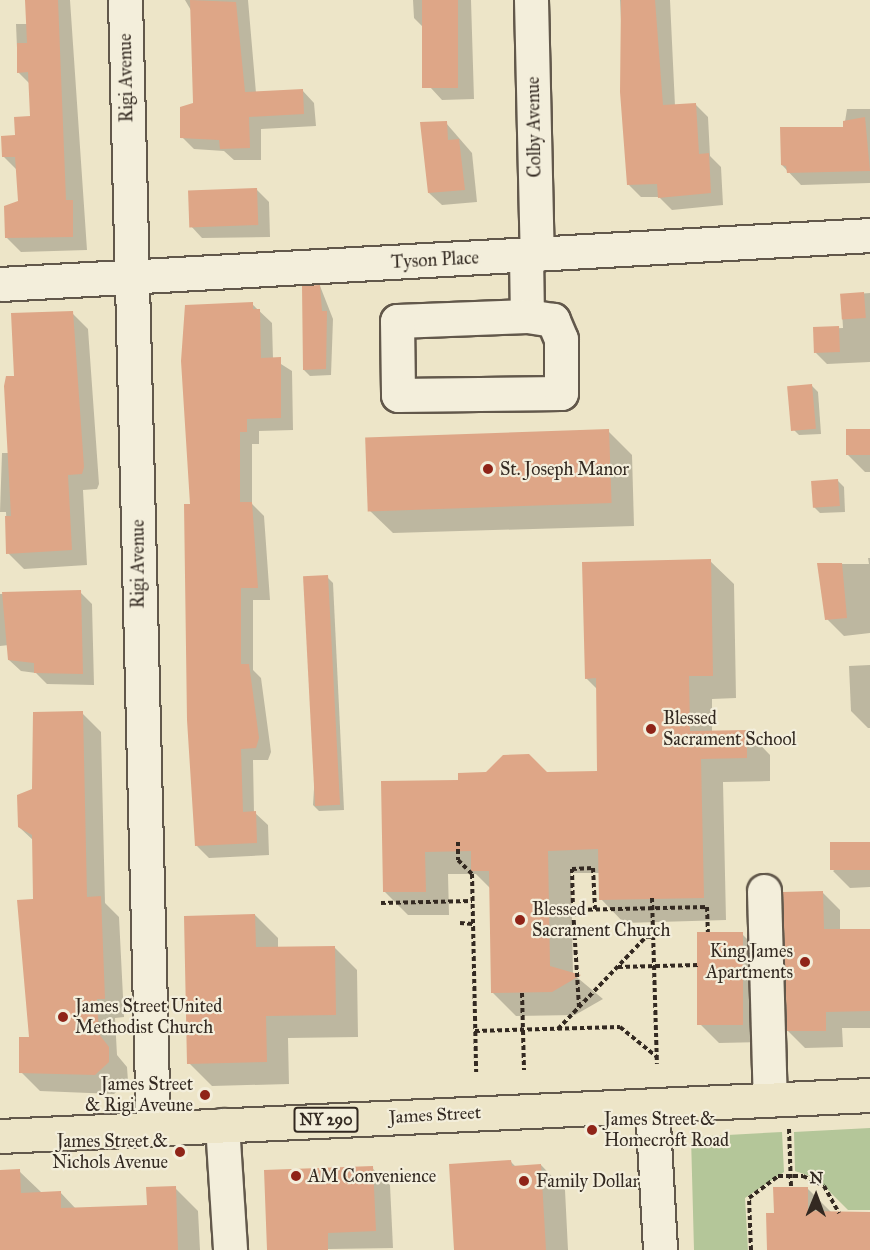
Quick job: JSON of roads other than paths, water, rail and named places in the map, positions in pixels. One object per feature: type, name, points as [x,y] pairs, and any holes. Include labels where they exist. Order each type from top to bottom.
[{"type":"main road","name":"James Street","points":[[0,1136],[870,1095]]},
{"type":"street","name":"Rigi Avenue","points":[[125,0],[130,277],[153,1128]]},
{"type":"street","name":"Colby Avenue","points":[[527,316],[531,255],[531,0]]},
{"type":"street","name":"Tyson Place","points":[[0,284],[870,235]]},
{"type":"street","points":[[527,316],[553,320],[561,339],[561,393],[398,395],[397,321],[527,316]]},
{"type":"street","points":[[764,891],[770,1100]]},
{"type":"street","points":[[652,1106],[660,1250]]},
{"type":"street","points":[[222,1125],[230,1250]]},
{"type":"place","name":"St. Joseph Manor","points":[[488,469]]},
{"type":"place","name":"Blessed Sacrament School","points":[[651,729]]},
{"type":"place","name":"Blessed Sacrament Church","points":[[520,920]]},
{"type":"place","name":"King James Apartments","points":[[805,962]]},
{"type":"place","name":"James Street United Methodist Church","points":[[63,1017]]},
{"type":"place","name":"James Street & Rigi Aveune","points":[[205,1095]]},
{"type":"place","name":"James Street & Homecroft Road","points":[[592,1130]]},
{"type":"place","name":"James Street & Nichols Avenue","points":[[180,1152]]},
{"type":"place","name":"AM Convenience","points":[[296,1176]]},
{"type":"place","name":"Family Dollar","points":[[524,1181]]}]
